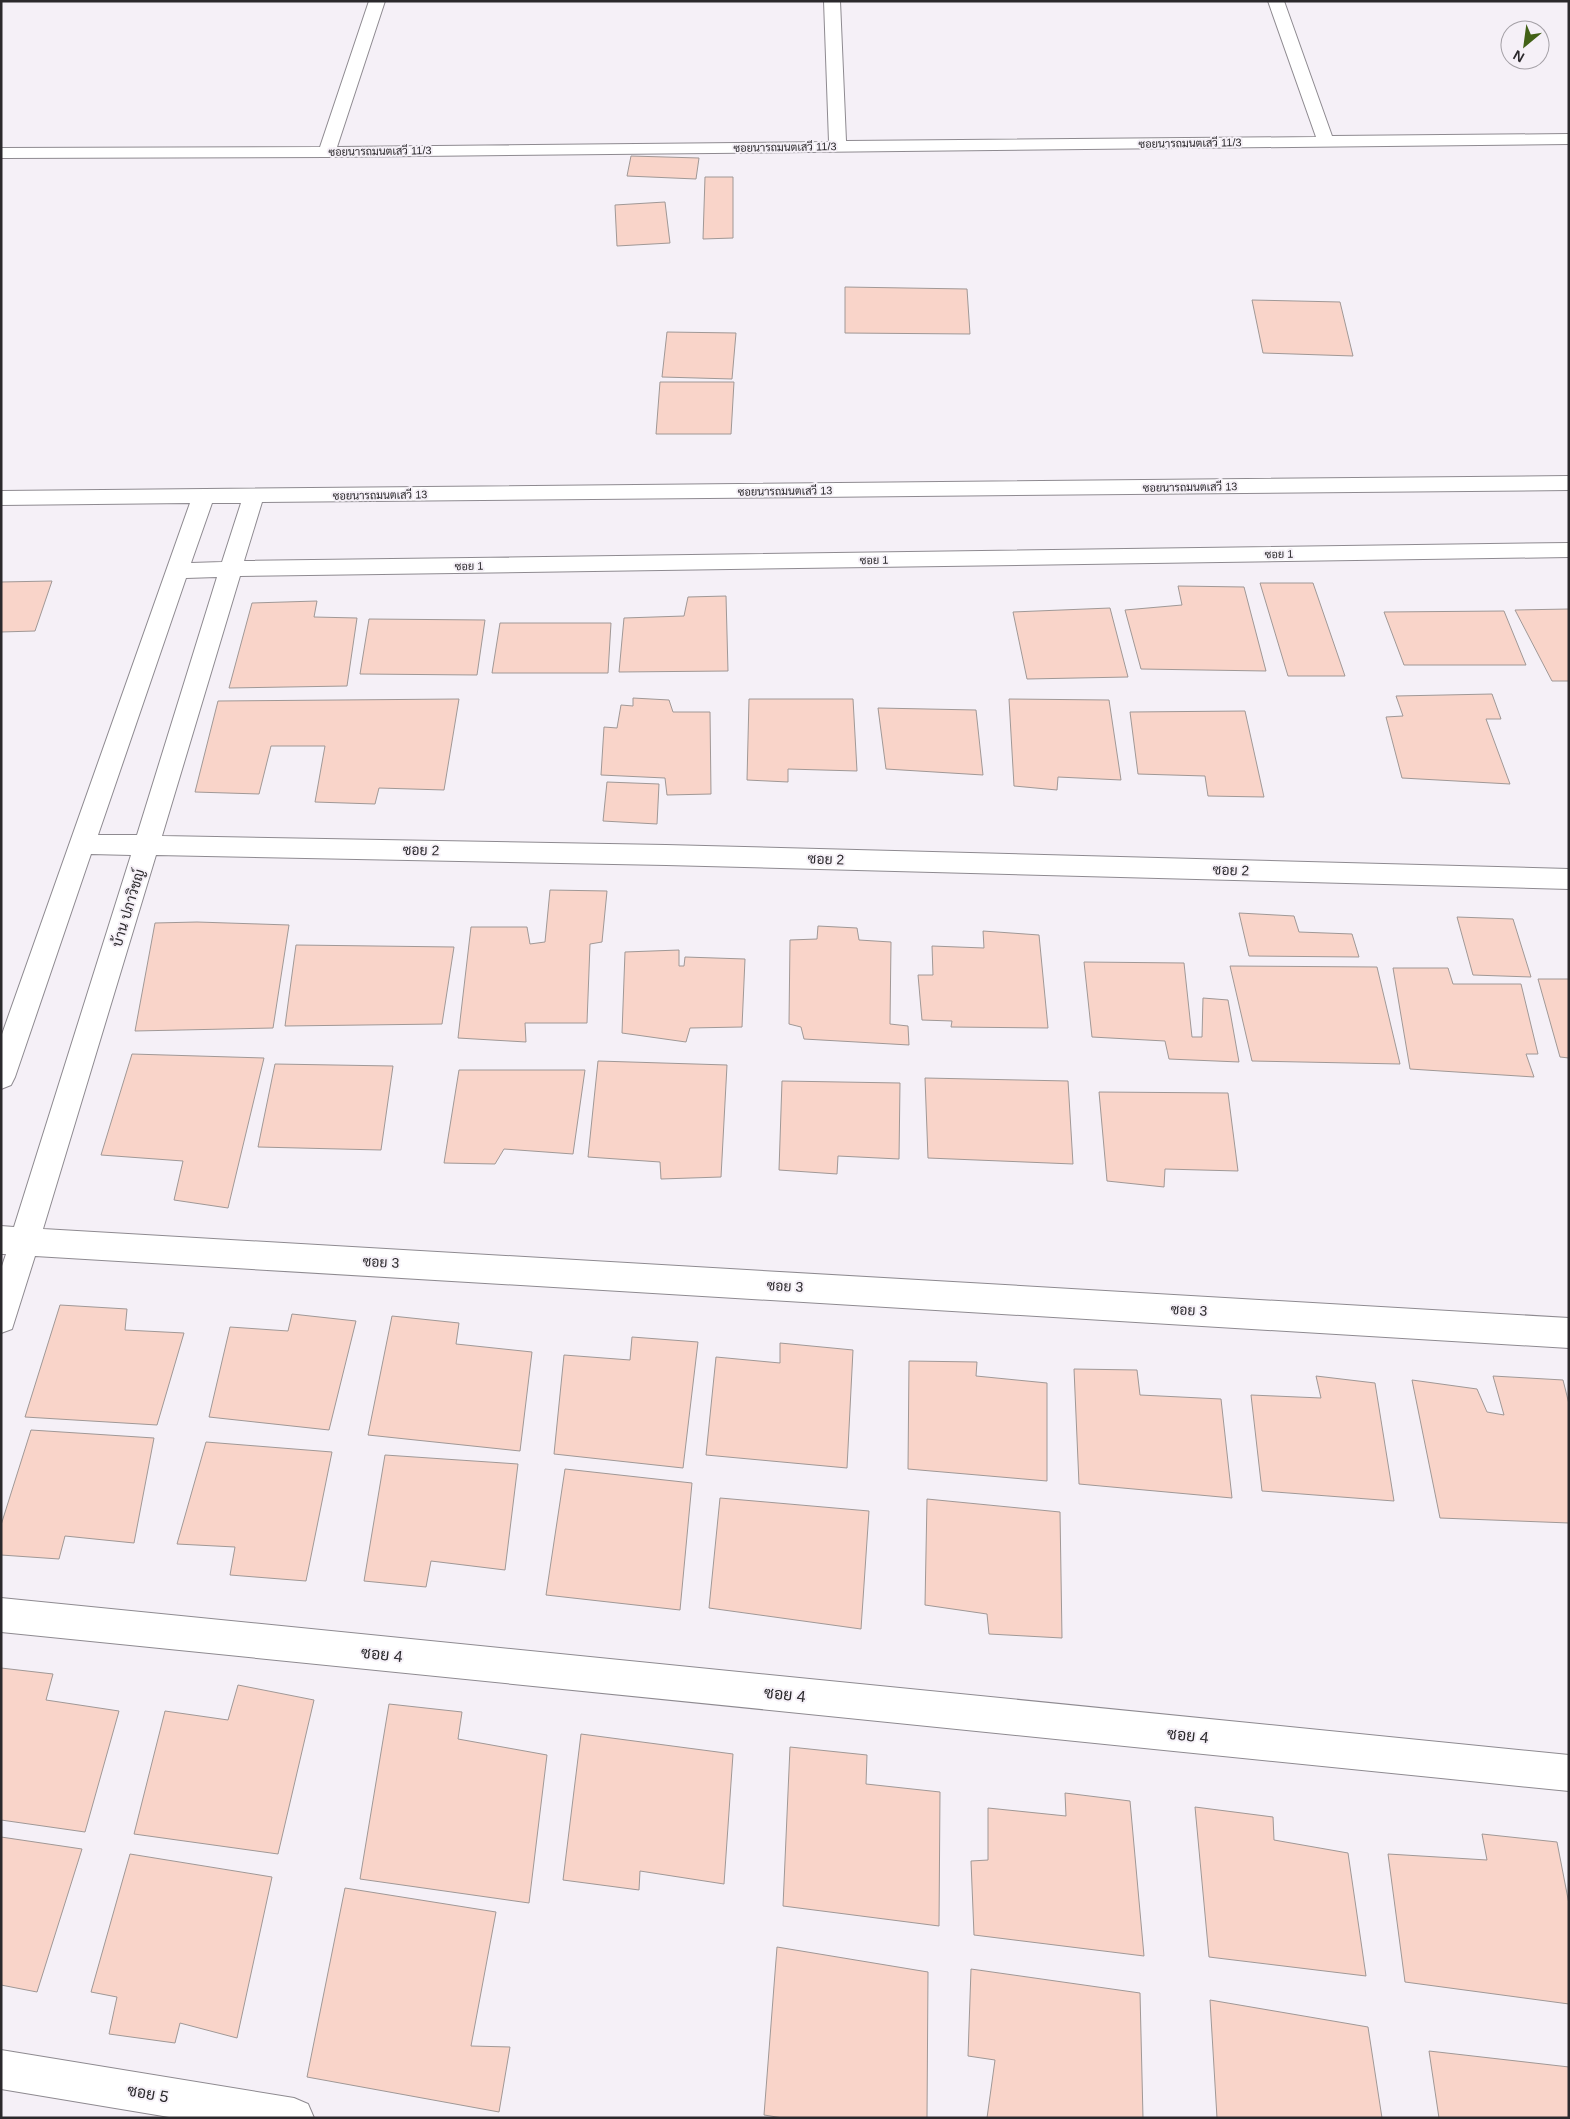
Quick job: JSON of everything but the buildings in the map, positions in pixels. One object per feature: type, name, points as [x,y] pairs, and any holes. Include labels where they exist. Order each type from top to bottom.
[{"type":"street","points":[[327,152],[377,1]]},
{"type":"street","points":[[832,1],[838,147]]},
{"type":"street","points":[[1276,1],[1326,142]]},
{"type":"street","name":"ซอยนารถมนตเสวี 11/3","points":[[1,153],[327,152],[1569,139]]},
{"type":"street","name":"ซอยนารถมนตเสวี 13","points":[[1,498],[1569,483]]},
{"type":"street","points":[[1,1077],[179,571],[203,497]]},
{"type":"street","name":"บ้าน ปภาวิชญ์","points":[[1,1319],[13,1240],[147,845],[253,497]]},
{"type":"street","name":"ซอย 1","points":[[179,571],[1569,550]]},
{"type":"street","name":"ซอย 2","points":[[83,844],[656,855],[1569,878]]},
{"type":"street","name":"ซอย 3","points":[[13,1240],[1569,1333]]},
{"type":"street","name":"ซอย 4","points":[[1,1615],[1569,1773]]},
{"type":"street","name":"ซอย 5","points":[[1,2068],[294,2118]]}]
